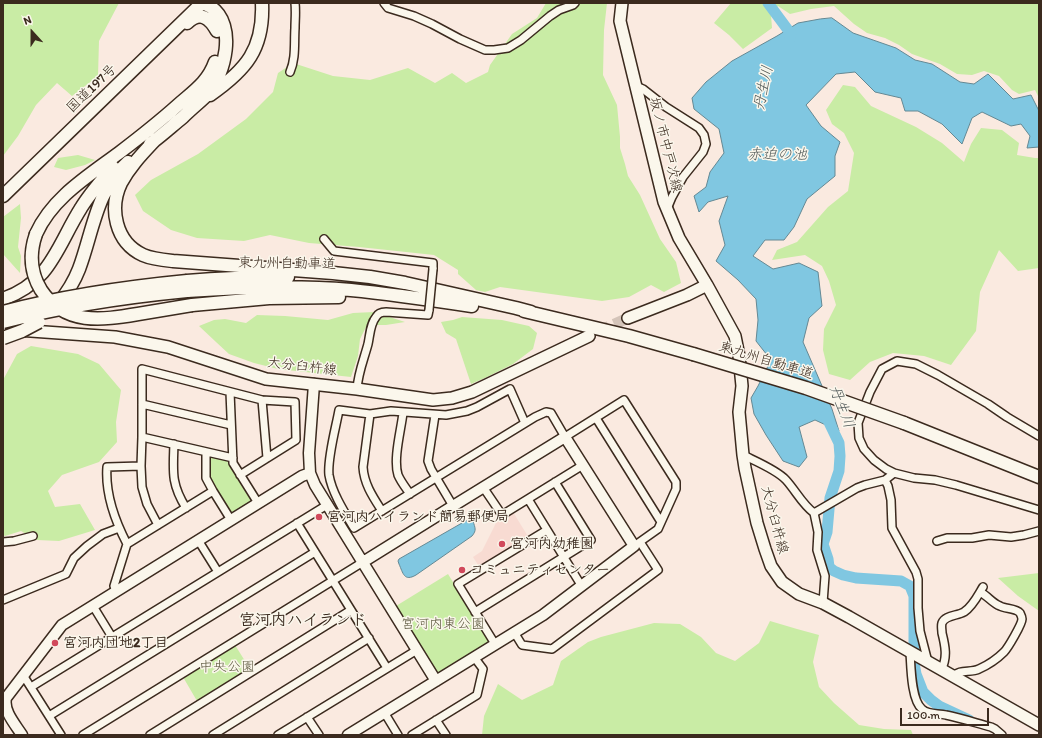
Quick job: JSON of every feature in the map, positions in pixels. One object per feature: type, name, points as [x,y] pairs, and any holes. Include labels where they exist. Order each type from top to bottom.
[{"type":"highway","points":[[3,338],[22,331],[39,322],[49,314],[65,295],[75,278],[102,197],[112,181],[124,166],[202,84],[214,68],[217,55],[217,31],[202,3]]},
{"type":"highway","points":[[200,102],[208,93],[217,78],[224,54],[226,39],[224,26],[218,15],[211,7],[202,3]]},
{"type":"highway","name":"国道197号","points":[[3,196],[202,3]]},
{"type":"highway","points":[[262,3],[260,31],[255,48],[251,56],[233,78],[153,135],[102,165],[74,187],[49,212],[36,234],[31,259],[35,278],[40,288],[48,299],[58,308],[65,312],[87,319],[107,319],[192,305],[249,300],[350,297],[440,301]]},
{"type":"highway","points":[[123,80],[155,55],[190,20],[203,16],[211,21],[217,31]]},
{"type":"highway","points":[[3,299],[17,293],[32,283],[45,270],[50,264],[88,197],[109,172],[153,135]]},
{"type":"highway","points":[[153,135],[121,183],[116,200],[116,218],[121,234],[130,246],[143,255],[151,258],[173,261],[370,277],[405,283],[531,312]]},
{"type":"highway","name":"東九州自動車道","points":[[3,322],[80,305],[187,286],[256,277],[320,279],[412,290],[531,312],[570,323]]},
{"type":"highway","name":"東九州自動車道","points":[[3,312],[77,295],[147,285],[320,288],[440,301],[501,310],[629,336],[806,388],[904,423],[1039,476]]},
{"type":"main road","name":"坂ノ市中戸次線","points":[[622,3],[620,21],[664,202],[679,238],[707,285]]},
{"type":"main road","points":[[628,318],[687,295],[707,285]]},
{"type":"main road","name":"大分臼杵線","points":[[707,285],[735,336],[742,386],[739,412],[743,455],[765,549],[771,566],[782,582],[799,594],[823,603],[1039,725]]},
{"type":"main road","name":"大分臼杵線","points":[[3,329],[114,337],[168,347],[266,379],[357,389],[433,400],[452,398],[472,392],[589,336]]},
{"type":"street","points":[[290,72],[295,55],[295,3]]},
{"type":"street","points":[[384,3],[388,8],[414,16],[485,50],[494,50],[508,48],[521,40],[550,16],[575,3]]},
{"type":"street","points":[[636,86],[643,89],[666,107],[699,128],[704,135],[706,144],[683,178],[667,209]]},
{"type":"street","points":[[324,239],[334,251],[433,263],[428,315],[386,312],[380,313],[376,316],[373,321],[368,345],[358,375],[357,389]]},
{"type":"street","points":[[1039,436],[1028,431],[988,404],[938,375],[916,364],[897,361],[882,369],[870,392],[858,423],[859,438],[864,449],[874,460],[894,473],[956,485],[1039,510]]},
{"type":"street","points":[[158,525],[147,504],[142,487],[142,369],[262,400],[295,402],[296,440],[240,475]]},
{"type":"street","points":[[314,384],[309,453],[310,473],[315,485],[327,505],[436,681]]},
{"type":"street","points":[[514,632],[522,646],[552,649],[658,570],[637,544],[583,465],[551,413],[546,412],[535,417],[354,528],[332,487],[329,474],[329,464],[339,410],[370,414],[391,411],[446,416],[477,407],[510,389],[525,423]]},
{"type":"street","points":[[230,392],[233,463],[258,503]]},
{"type":"street","points":[[262,400],[267,458]]},
{"type":"street","points":[[83,735],[624,400],[676,482],[676,489],[658,529],[543,615],[348,735]]},
{"type":"street","points":[[142,404],[231,425]]},
{"type":"street","points":[[404,413],[397,451],[397,468],[399,477],[410,494]]},
{"type":"street","points":[[370,414],[363,467],[364,476],[369,490],[382,511]]},
{"type":"street","points":[[435,415],[428,461],[431,469],[453,506]]},
{"type":"street","points":[[596,418],[661,522]]},
{"type":"street","points":[[142,437],[233,458]]},
{"type":"street","points":[[174,444],[174,480],[178,495],[186,508]]},
{"type":"street","points":[[206,452],[206,475],[208,482],[231,520]]},
{"type":"street","points":[[743,455],[785,479],[808,508],[815,513],[818,532],[817,550],[825,576],[823,603]]},
{"type":"street","points":[[483,487],[502,515],[583,465]]},
{"type":"street","points":[[127,544],[112,509],[106,477],[107,467],[141,466]]},
{"type":"street","points":[[22,735],[6,710],[4,704],[6,693],[23,675],[62,625],[302,476],[310,473]]},
{"type":"street","points":[[815,513],[857,488],[885,480],[894,473]]},
{"type":"street","points":[[885,480],[891,500],[892,528],[916,572],[918,579],[920,630],[927,661]]},
{"type":"street","points":[[475,612],[591,540],[555,482]]},
{"type":"street","points":[[116,592],[114,586],[127,544],[213,491]]},
{"type":"street","points":[[528,499],[581,586]]},
{"type":"street","points":[[31,687],[327,505]]},
{"type":"street","points":[[297,523],[387,668]]},
{"type":"street","points":[[3,600],[66,574],[74,558],[87,546],[103,534],[119,528]]},
{"type":"street","points":[[495,644],[458,584],[547,530]]},
{"type":"street","points":[[937,541],[947,538],[972,538],[989,534],[1017,536],[1039,531]]},
{"type":"street","points":[[3,542],[33,536]]},
{"type":"street","points":[[198,540],[218,572]]},
{"type":"street","points":[[49,716],[314,552]]},
{"type":"street","points":[[941,670],[944,664],[945,655],[941,627],[942,623],[945,619],[964,612],[981,590],[994,603],[1001,607],[1017,610],[1022,619],[1019,628],[1006,651],[986,666],[972,672],[962,671],[956,673],[954,676]]},
{"type":"street","points":[[93,606],[112,637]]},
{"type":"street","points":[[150,735],[351,610]]},
{"type":"street","points":[[213,735],[369,638]]},
{"type":"street","points":[[278,735],[417,650]]},
{"type":"street","points":[[911,653],[912,680],[917,703],[921,709],[925,712],[944,714],[991,727],[1002,735]]},
{"type":"street","points":[[412,735],[477,695],[483,669],[474,657]]},
{"type":"street","points":[[23,675],[61,735]]},
{"type":"street","points":[[384,712],[398,735]]},
{"type":"street","points":[[307,717],[319,735]]},
{"type":"street","points":[[436,720],[446,735]]},
{"type":"shaded area","name":"宮河内幼稚園","points":[[513,512],[529,538],[480,568],[473,557],[482,551],[497,521]]},
{"type":"green space","points":[[3,3],[119,3],[99,41],[98,76],[72,96],[57,83],[36,105],[18,136],[3,156]]},
{"type":"green space","points":[[546,3],[607,3],[604,30],[603,75],[617,105],[620,148],[628,176],[640,195],[660,239],[676,262],[681,283],[664,292],[651,285],[629,297],[602,301],[500,287],[485,292],[476,290],[458,274],[458,270],[434,255],[309,243],[270,235],[244,241],[197,238],[171,230],[143,211],[135,195],[151,180],[198,154],[246,119],[273,92],[278,73],[293,63],[333,76],[370,80],[408,68],[435,83],[452,73],[466,83],[488,72],[490,65],[512,34],[537,18]]},
{"type":"green space","points":[[731,3],[1039,3],[1039,98],[1035,90],[1019,94],[1012,90],[999,76],[984,71],[972,75],[957,74],[940,64],[912,54],[885,38],[867,33],[854,24],[834,6],[790,14],[778,6],[771,15],[772,28],[743,49],[714,23]]},
{"type":"green space","points":[[843,85],[855,87],[871,106],[916,127],[942,143],[964,162],[971,144],[981,128],[1002,130],[1019,143],[1017,155],[1039,158],[1039,268],[1018,271],[999,250],[980,292],[976,331],[951,365],[924,356],[893,353],[870,362],[850,380],[829,374],[823,350],[824,329],[836,305],[829,281],[822,266],[805,255],[772,260],[777,250],[797,242],[828,207],[848,191],[854,153],[844,133],[832,124],[826,110]]},
{"type":"green space","points":[[78,155],[95,160],[85,165],[66,170],[54,167],[58,158]]},
{"type":"green space","points":[[20,204],[21,218],[18,247],[21,256],[20,273],[3,254],[3,217]]},
{"type":"green space","points":[[374,312],[405,322],[386,325],[367,325],[360,339],[358,356],[351,377],[278,369],[254,363],[229,354],[199,326],[214,320],[225,319],[246,323],[257,315],[328,320],[353,313]]},
{"type":"green space","points":[[462,317],[502,320],[529,326],[537,333],[533,349],[513,364],[471,384],[456,339],[446,333],[441,322]]},
{"type":"green space","points":[[31,346],[78,354],[99,364],[121,390],[116,422],[117,442],[99,462],[62,475],[48,491],[55,507],[80,504],[95,530],[59,541],[37,540],[21,531],[5,536],[3,535],[3,380],[17,354]]},
{"type":"green space","points":[[212,456],[228,460],[252,501],[231,514],[209,477],[209,457]]},
{"type":"green space","points":[[1039,573],[1039,611],[1018,596],[998,578]]},
{"type":"green space","name":"宮河内東公園","points":[[448,574],[489,643],[440,674],[437,673],[396,606]]},
{"type":"green space","points":[[770,621],[819,635],[813,662],[819,687],[834,703],[859,725],[884,729],[911,730],[913,735],[482,735],[484,716],[498,684],[522,700],[553,685],[561,661],[588,642],[601,637],[654,623],[680,624],[701,637],[716,653],[735,661],[759,643]]},
{"type":"green space","name":"中央公園","points":[[235,645],[250,669],[197,701],[183,677]]},
{"type":"water","name":"赤迫の池","points":[[832,18],[853,33],[896,48],[915,60],[932,64],[960,82],[974,84],[988,74],[1013,99],[1031,95],[1039,111],[1039,147],[1027,148],[1030,136],[1021,124],[1011,126],[982,112],[972,118],[962,144],[942,124],[918,111],[905,111],[901,98],[875,92],[855,72],[836,74],[806,105],[821,126],[840,142],[835,156],[835,176],[807,199],[794,227],[784,240],[765,240],[753,256],[773,269],[799,263],[818,272],[822,306],[809,318],[803,342],[832,409],[839,431],[815,420],[799,427],[807,457],[799,467],[783,461],[754,414],[751,398],[771,360],[756,341],[758,320],[756,299],[738,280],[716,261],[725,245],[719,221],[728,196],[708,202],[699,212],[694,196],[706,187],[710,172],[724,153],[719,129],[694,109],[692,98],[706,82],[732,61],[798,23]]},
{"type":"water","points":[[469,520],[473,521],[475,527],[475,532],[472,536],[416,575],[409,578],[404,576],[398,561],[399,559]]},
{"type":"waterway","name":"丹生川","points":[[768,3],[791,34],[789,43]]},
{"type":"waterway","name":"丹生川","points":[[826,416],[839,443],[840,456],[839,471],[830,498],[827,532],[823,544],[829,567],[843,575],[856,578],[901,581],[910,586],[914,596],[914,663],[916,674],[923,692],[939,706],[969,720]]},
{"type":"tunnel","points":[[599,331],[628,318]]},
{"type":"place","name":"宮河内ハイランド簡易郵便局","points":[[319,517]]},
{"type":"place","name":"宮河内幼稚園","points":[[502,544]]},
{"type":"place","name":"コミュニティセンター","points":[[462,570]]},
{"type":"place","name":"宮河内団地2丁目","points":[[55,643]]},
{"type":"district","name":"宮河内ハイランド","points":[[303,621]]}]
